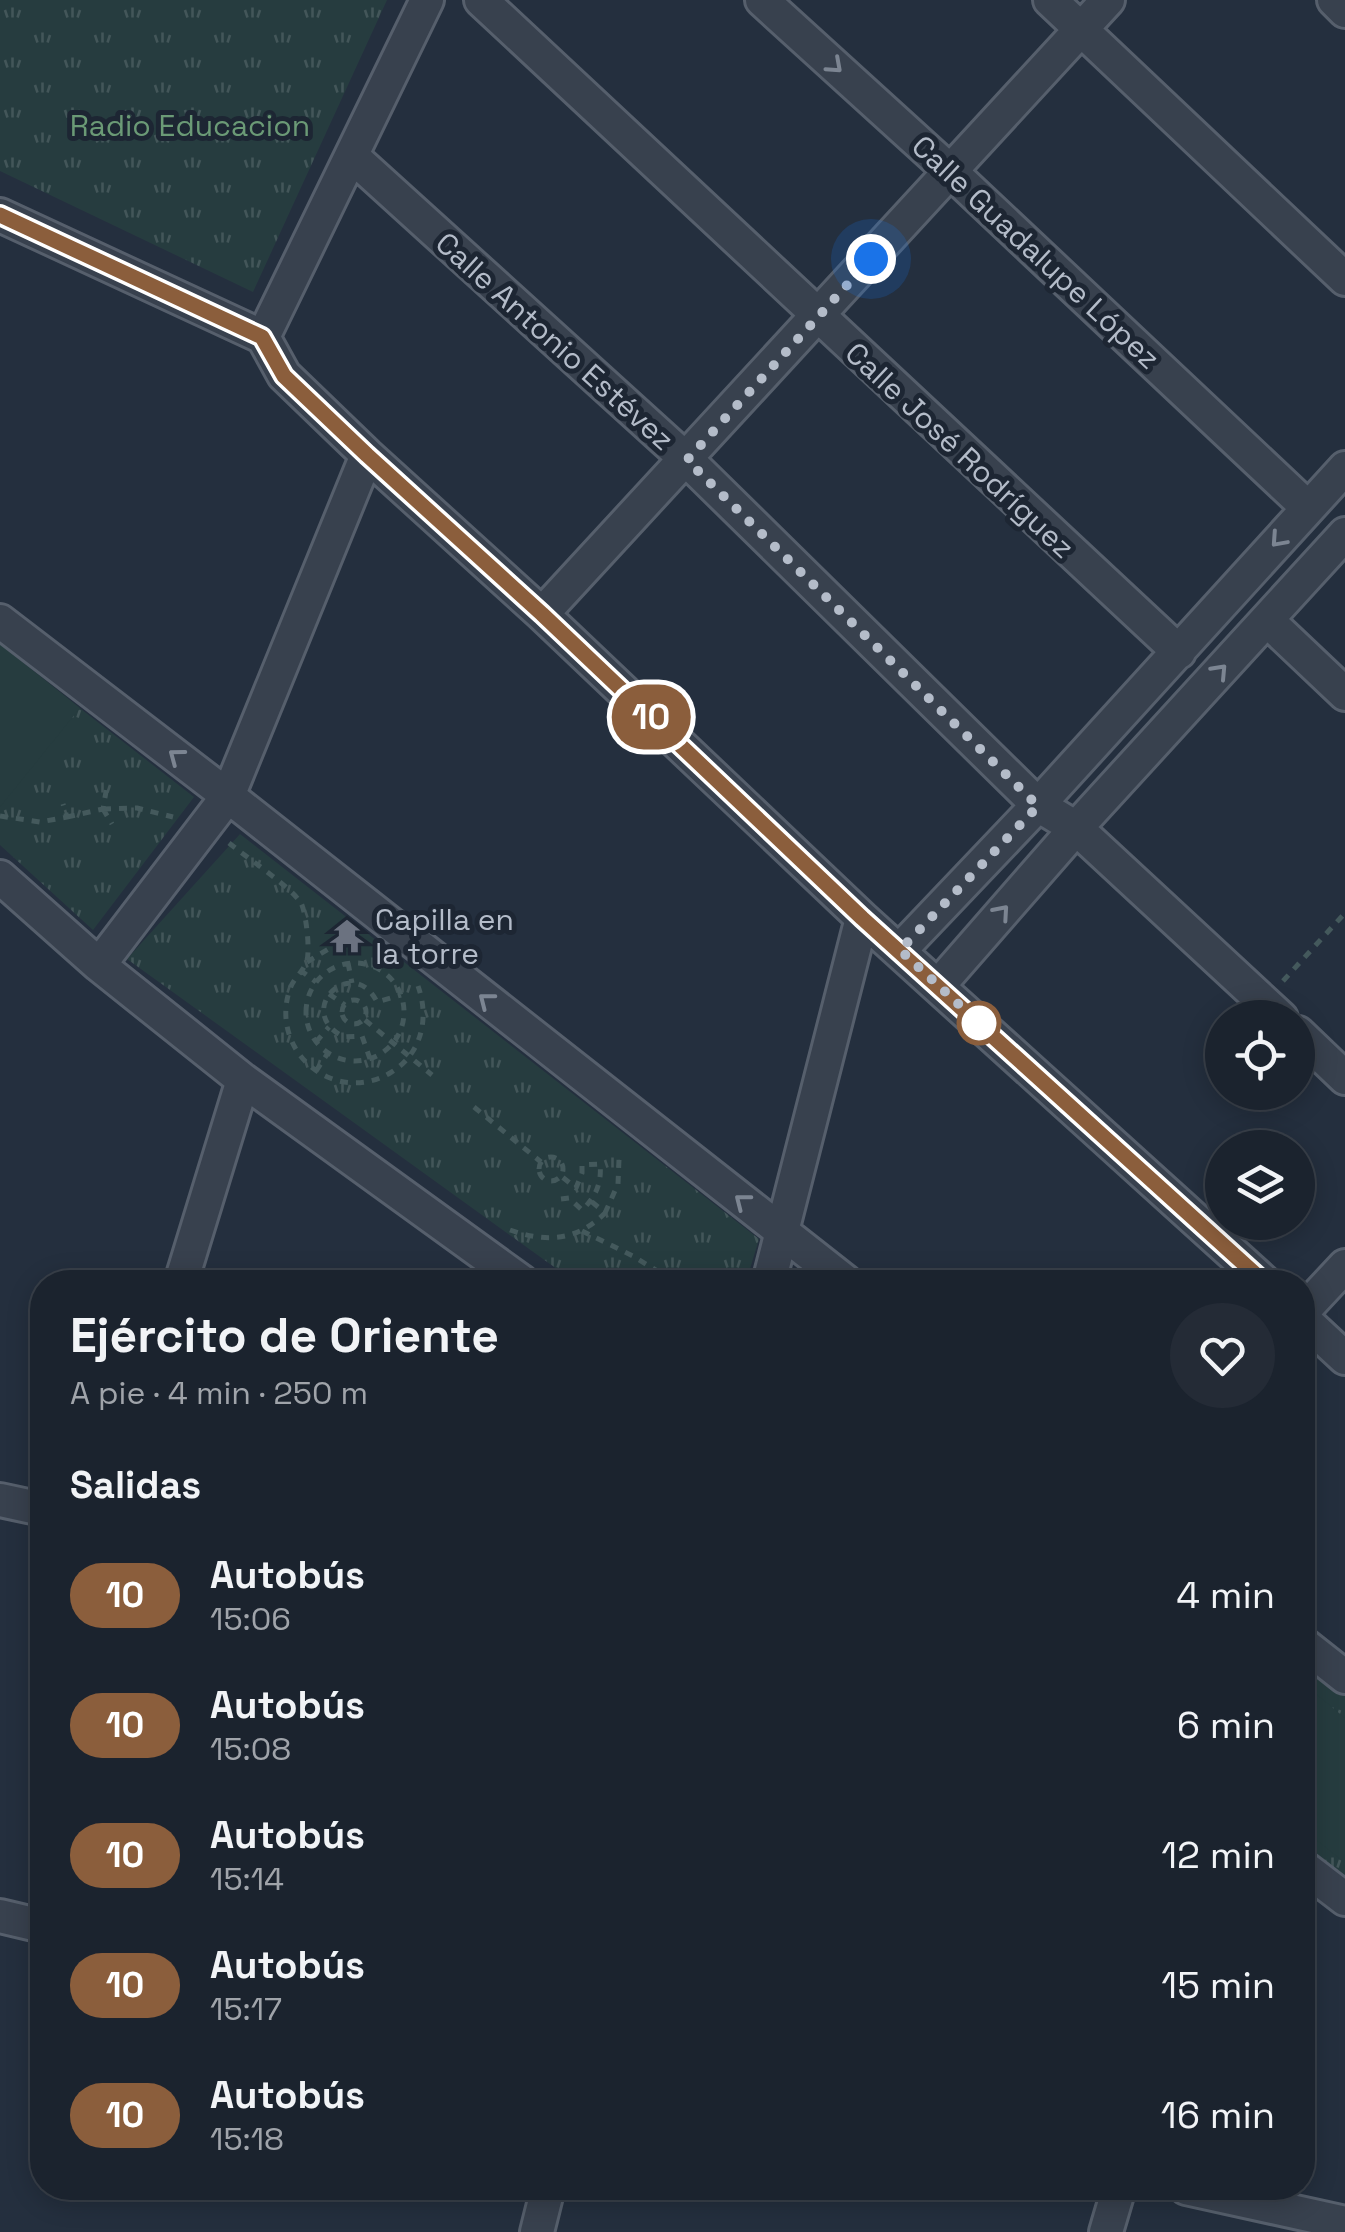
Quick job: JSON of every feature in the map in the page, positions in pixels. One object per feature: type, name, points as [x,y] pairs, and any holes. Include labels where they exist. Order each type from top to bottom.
[{"type":"street","points":[[262,337],[427,0]]},
{"type":"street","name":"Calle José Rodríguez","points":[[481,0],[1178,652]]},
{"type":"street","name":"Calle Guadalupe López","points":[[762,0],[1308,507]]},
{"type":"street","points":[[1050,0],[1345,278]]},
{"type":"street","points":[[542,614],[1108,0]]},
{"type":"street","points":[[1334,0],[1345,11]]},
{"type":"street","name":"Calle Antonio Estévez","points":[[352,157],[687,460],[1038,806],[1076,828],[1261,1000]]},
{"type":"street","points":[[0,215],[262,337],[284,376],[367,455],[542,614],[862,918],[1251,1270]]},
{"type":"street","points":[[100,965],[228,796],[367,455]]},
{"type":"street","points":[[900,950],[1038,806],[1345,468]]},
{"type":"street","points":[[938,986],[1076,828],[1345,534]]},
{"type":"street","points":[[1267,620],[1345,694]]},
{"type":"street","points":[[0,622],[228,796],[831,1270]]},
{"type":"street","points":[[0,877],[100,965],[242,1080],[505,1270]]},
{"type":"street","points":[[772,1270],[862,918]]},
{"type":"street","points":[[1315,1049],[1345,1078]]},
{"type":"street","points":[[185,1270],[242,1080]]},
{"type":"street","points":[[1315,1300],[1345,1266]]},
{"type":"street","points":[[1315,1328],[1345,1358]]},
{"type":"street","points":[[0,1500],[30,1506]]},
{"type":"street","points":[[1315,1653],[1345,1677]]},
{"type":"street","points":[[1315,1876],[1345,1899]]},
{"type":"street","points":[[0,1916],[30,1923]]},
{"type":"street","points":[[537,2232],[545,2200]]},
{"type":"street","points":[[1106,2232],[1115,2200]]},
{"type":"street","points":[[1241,2200],[1345,2223]]},
{"type":"path","points":[[106,786],[102,809],[112,824]]},
{"type":"path","points":[[63,804],[67,817]]},
{"type":"path","points":[[0,816],[40,822],[102,809],[138,808],[178,818]]},
{"type":"path","points":[[229,843],[301,903],[307,962]]},
{"type":"path","points":[[1280,1000],[1345,913]]},
{"type":"path","points":[[374,946],[339,945],[322,952],[300,970],[286,1000],[286,1021],[296,1051],[316,1070],[340,1082],[361,1083],[391,1072],[409,1057],[424,1024],[416,980]]},
{"type":"path","points":[[348,963],[352,982]]},
{"type":"path","points":[[348,963],[378,968],[395,983],[401,995],[402,1025],[392,1043],[370,1059],[349,1060],[328,1052],[316,1042],[308,1026],[308,996],[316,982],[326,971],[348,963]]},
{"type":"path","points":[[300,970],[316,982]]},
{"type":"path","points":[[370,1059],[362,1036],[344,1038],[330,1027],[324,1010],[329,994],[352,982],[370,990],[377,1002],[401,995]]},
{"type":"path","points":[[329,994],[344,1005]]},
{"type":"path","points":[[352,1000],[362,1002],[367,1011],[365,1020],[357,1025],[348,1023],[342,1015],[344,1005],[352,1000]]},
{"type":"path","points":[[306,1014],[324,1010]]},
{"type":"path","points":[[365,1020],[432,1075]]},
{"type":"path","points":[[316,1042],[330,1027]]},
{"type":"path","points":[[316,1070],[328,1052]]},
{"type":"path","points":[[474,1107],[541,1162]]},
{"type":"path","points":[[549,1157],[559,1159],[564,1168],[561,1176],[554,1182],[544,1180],[539,1172],[541,1162],[549,1157]]},
{"type":"path","points":[[510,1230],[541,1239],[582,1231],[605,1213],[618,1184],[619,1159]]},
{"type":"path","points":[[582,1164],[600,1164],[601,1180],[582,1210],[565,1198],[576,1188],[582,1164]]},
{"type":"path","points":[[561,1176],[576,1188]]},
{"type":"path","points":[[591,1201],[605,1213]]},
{"type":"path","points":[[582,1231],[656,1270]]},
{"type":"green space","name":"Radio Educacion","points":[[0,0],[387,0],[253,292],[0,171]]},
{"type":"green space","points":[[0,644],[80,708],[0,807]]},
{"type":"green space","points":[[0,646],[194,797],[93,930],[0,845]]},
{"type":"green space","points":[[240,834],[759,1239],[750,1270],[558,1270],[127,959]]},
{"type":"green space","points":[[1315,1672],[1345,1696],[1345,1888],[1315,1864]]},
{"type":"green space","points":[[1315,1693],[1345,1718],[1345,1863],[1315,1839]]},
{"type":"bus line","name":"10","points":[[0,215],[262,337],[284,376],[367,455],[542,614],[862,918],[1251,1270]]},
{"type":"place","name":"Capilla en la torre","points":[[347,936]]},
{"type":"route","points":[[871,259],[687,460],[1038,806],[900,950],[992,1035],[979,1023]]}]
